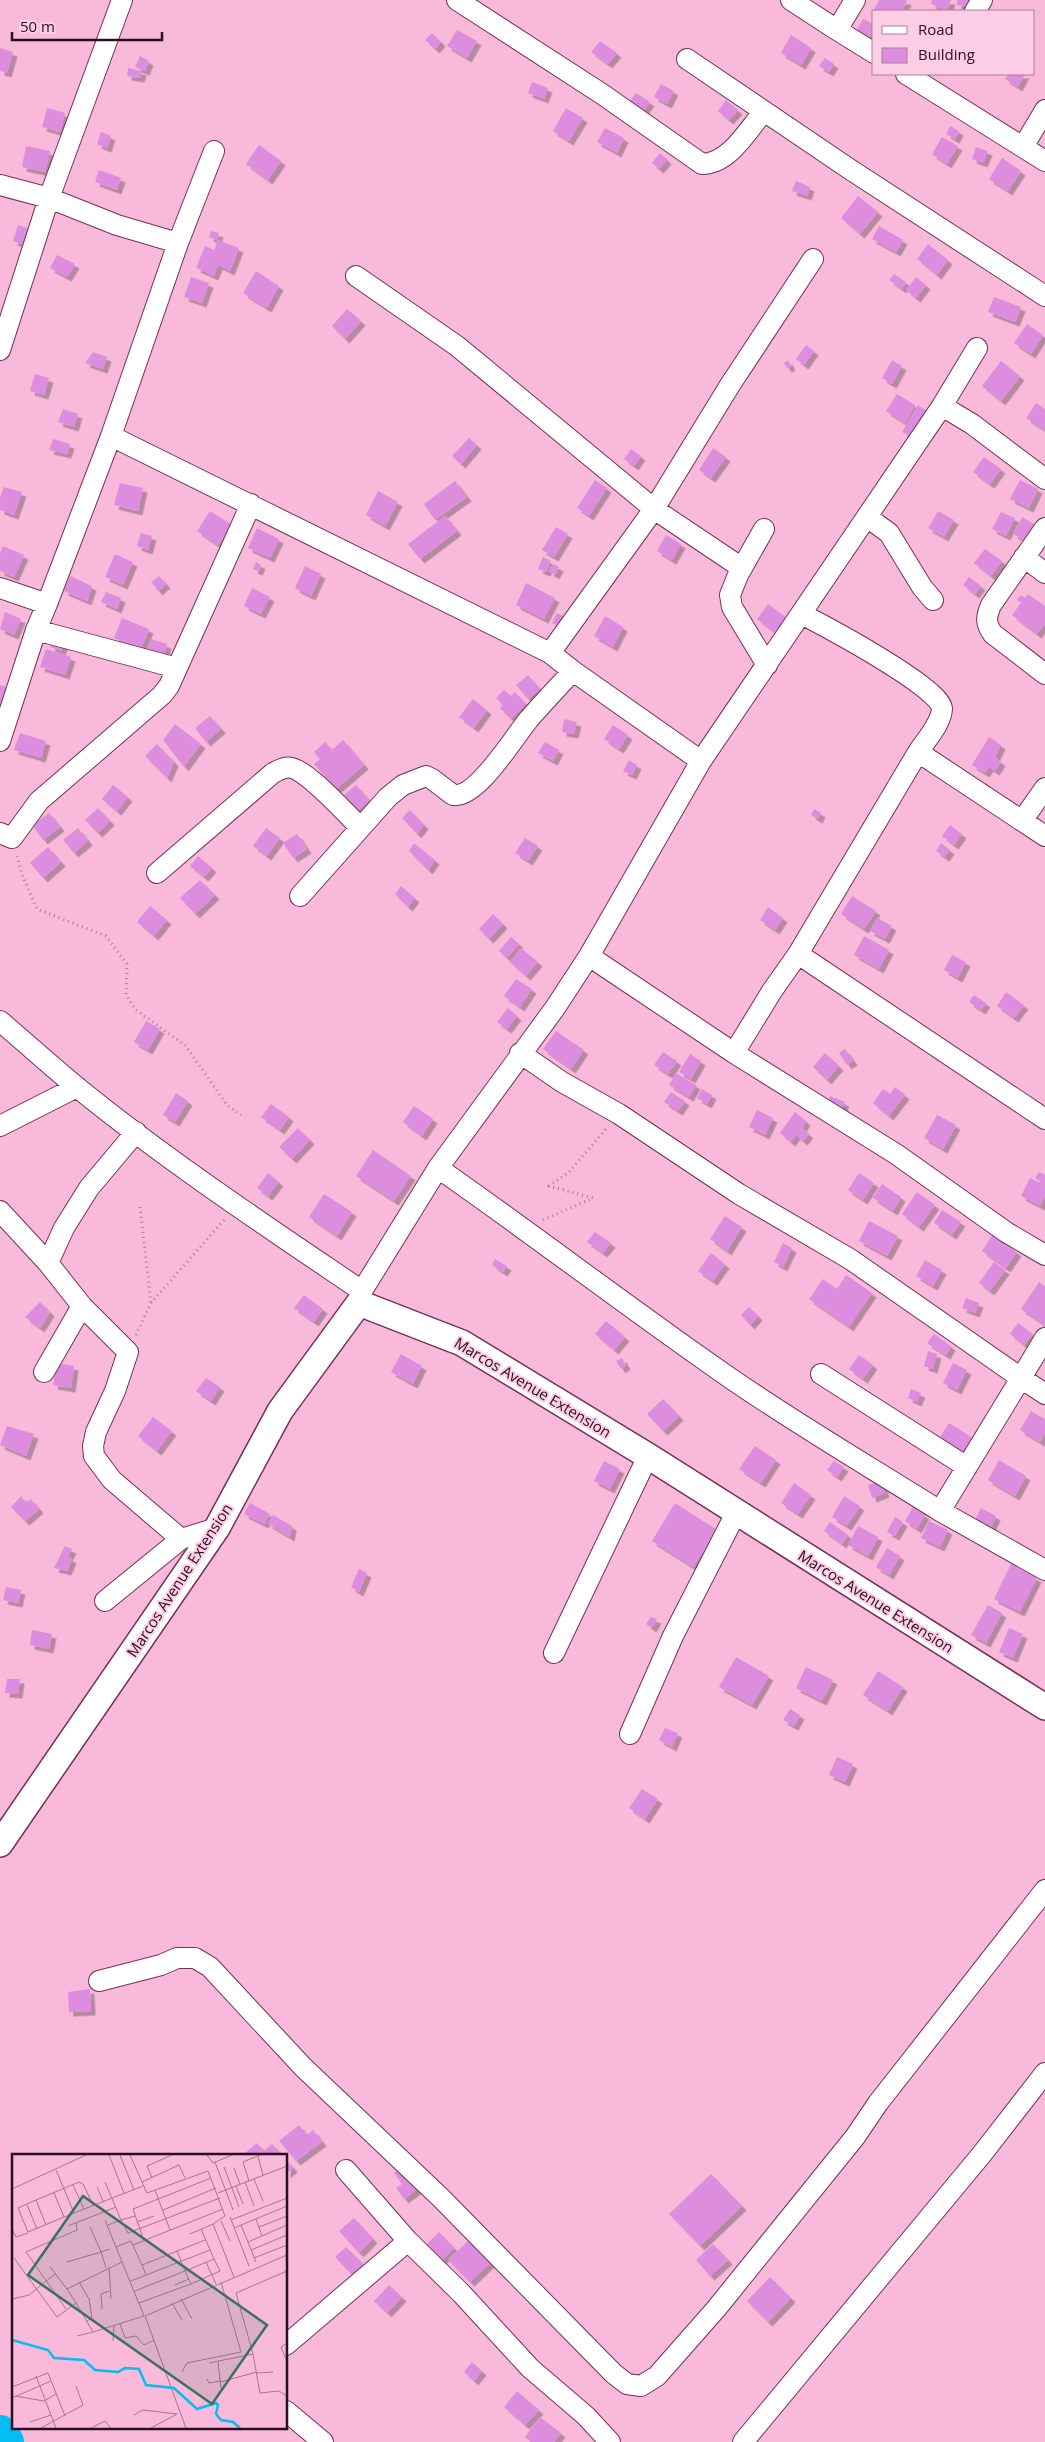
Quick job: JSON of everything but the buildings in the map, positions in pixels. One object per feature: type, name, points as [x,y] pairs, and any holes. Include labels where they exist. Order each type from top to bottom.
[{"type":"street","points":[[0,350],[49,198],[122,0]]},
{"type":"street","points":[[457,0],[602,94],[702,164],[711,164],[726,154],[764,112]]},
{"type":"street","points":[[791,0],[872,52]]},
{"type":"street","points":[[837,30],[856,0]]},
{"type":"street","points":[[687,59],[764,112],[1045,296]]},
{"type":"street","points":[[910,75],[934,82],[1045,161]]},
{"type":"street","points":[[1023,146],[1045,110]]},
{"type":"street","points":[[0,741],[36,630],[111,436],[178,243],[214,151]]},
{"type":"street","points":[[0,185],[49,198],[117,225],[178,243]]},
{"type":"street","points":[[550,653],[654,509],[730,385],[813,259]]},
{"type":"street","points":[[356,276],[457,346],[654,509],[742,568]]},
{"type":"street","points":[[0,1021],[78,1087],[136,1132],[360,1297],[438,1168],[554,1008],[589,956],[702,762],[942,406],[977,348]]},
{"type":"street","points":[[942,406],[972,424],[1045,479]]},
{"type":"street","points":[[111,436],[550,653],[702,762]]},
{"type":"street","points":[[6,836],[39,801],[162,695],[177,668],[251,504]]},
{"type":"street","points":[[867,517],[889,533],[922,587],[933,600]]},
{"type":"street","points":[[1045,528],[991,605],[986,618],[993,634],[1045,674]]},
{"type":"street","points":[[764,530],[742,568],[730,595],[732,607],[767,665]]},
{"type":"street","points":[[1024,557],[1045,573]]},
{"type":"street","points":[[0,588],[47,604]]},
{"type":"street","points":[[734,1053],[772,991],[798,954],[936,725],[942,709],[940,702],[925,688],[846,636],[801,614]]},
{"type":"street","points":[[36,630],[177,668]]},
{"type":"street","points":[[300,896],[360,827],[403,785],[426,776],[432,778],[453,795],[465,794],[497,764],[528,721],[573,671]]},
{"type":"street","points":[[918,752],[1045,836]]},
{"type":"street","points":[[157,873],[273,773],[282,768],[291,768],[299,772],[319,787],[360,827]]},
{"type":"street","points":[[1022,821],[1045,788]]},
{"type":"street","points":[[798,954],[1045,1119]]},
{"type":"street","points":[[589,956],[734,1053],[896,1154],[1006,1232],[1045,1255]]},
{"type":"street","points":[[520,1053],[562,1082],[619,1114],[740,1194],[850,1259],[1045,1394]]},
{"type":"street","points":[[0,1126],[78,1087]]},
{"type":"street","points":[[48,1263],[64,1228],[89,1188],[136,1132]]},
{"type":"street","points":[[438,1168],[524,1228],[722,1373],[940,1511],[1045,1570]]},
{"type":"street","points":[[0,1211],[48,1263],[82,1306],[128,1352],[115,1391],[96,1432],[93,1446],[94,1456],[112,1480],[181,1539]]},
{"type":"street","name":"Marcos Avenue Extension","points":[[0,1844],[217,1528],[280,1411],[360,1297],[462,1343],[648,1456],[1045,1707]]},
{"type":"street","points":[[44,1372],[82,1306]]},
{"type":"street","points":[[940,1511],[1045,1338]]},
{"type":"street","points":[[821,1374],[967,1467]]},
{"type":"street","points":[[554,1653],[648,1456]]},
{"type":"street","points":[[630,1734],[673,1636],[736,1513]]},
{"type":"street","points":[[106,1601],[181,1539],[217,1528]]},
{"type":"street","points":[[99,1981],[161,1965],[177,1958],[195,1958],[210,1967],[303,2066],[440,2198],[614,2374],[627,2384],[641,2386],[657,2376],[728,2294],[855,2138],[890,2088],[1045,1890]]},
{"type":"street","points":[[743,2442],[982,2154],[1045,2073]]},
{"type":"street","points":[[346,2170],[408,2241],[461,2293],[530,2368],[586,2416],[610,2442]]},
{"type":"street","points":[[288,2343],[408,2241]]},
{"type":"street","points":[[288,2413],[323,2442]]},
{"type":"path","points":[[6,836],[37,909],[106,936],[127,964],[126,994],[136,1010],[185,1045],[227,1104],[242,1115]]},
{"type":"path","points":[[524,1228],[593,1198],[549,1186],[569,1172],[619,1114]]},
{"type":"path","points":[[128,1352],[151,1303],[236,1206]]},
{"type":"path","points":[[140,1207],[151,1303]]},
{"type":"waterway","points":[[0,2433],[6,2442]]}]
